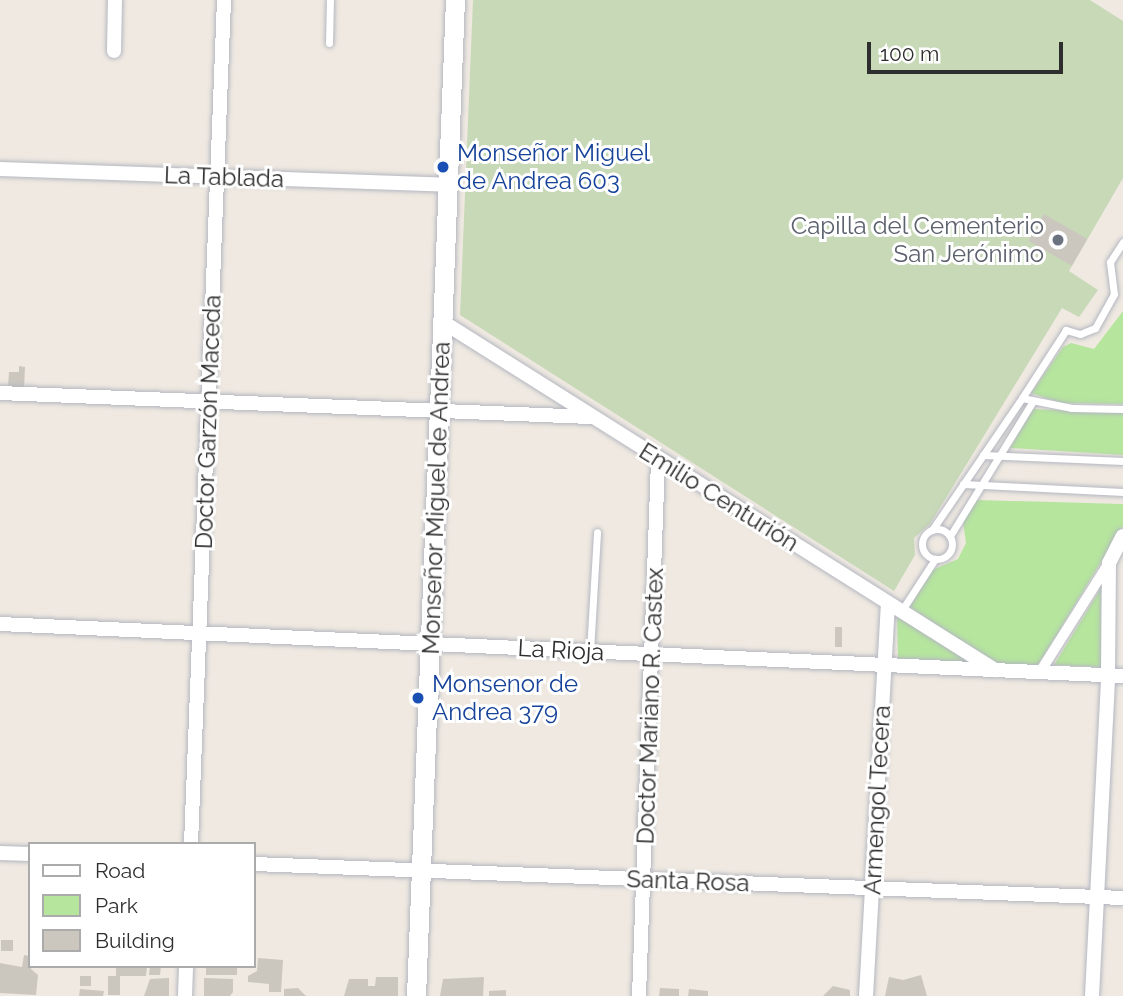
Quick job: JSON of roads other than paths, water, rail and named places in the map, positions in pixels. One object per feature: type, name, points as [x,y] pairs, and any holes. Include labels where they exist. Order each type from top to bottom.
[{"type":"main road","name":"Monseñor Miguel de Andrea","points":[[416,996],[455,0]]},
{"type":"street","points":[[114,51],[115,0]]},
{"type":"street","name":"Doctor Garzón Maceda","points":[[191,842],[225,0]]},
{"type":"street","name":"La Tablada","points":[[0,169],[448,185]]},
{"type":"street","name":"Emilio Centurión","points":[[443,322],[996,671]]},
{"type":"street","points":[[0,393],[593,417]]},
{"type":"street","name":"Doctor Mariano R. Castex","points":[[639,996],[658,458]]},
{"type":"street","points":[[1040,672],[1123,536]]},
{"type":"street","points":[[1092,996],[1096,897],[1116,676],[1109,562]]},
{"type":"street","name":"Armengol Tecera","points":[[866,996],[888,604]]},
{"type":"street","name":"La Rioja","points":[[0,624],[200,631],[1116,676]]},
{"type":"street","points":[[0,853],[28,854]]},
{"type":"street","name":"Santa Rosa","points":[[256,864],[1123,898]]},
{"type":"street","points":[[185,996],[186,968]]},
{"type":"lane","points":[[328,43],[330,0]]},
{"type":"lane","points":[[935,559],[923,546],[932,530],[1066,330],[1088,332],[1101,318],[1116,286],[1110,262],[1123,242]]},
{"type":"lane","points":[[1021,398],[1072,408],[1123,409]]},
{"type":"lane","points":[[902,610],[935,559],[951,550],[950,536],[1033,401]]},
{"type":"lane","points":[[982,455],[1123,461]]},
{"type":"lane","points":[[963,484],[1123,492]]},
{"type":"lane","points":[[932,530],[950,536]]},
{"type":"lane","points":[[590,652],[597,532]]},
{"type":"place","name":"Monseñor Miguel de Andrea 603","points":[[443,167]]},
{"type":"place","name":"Capilla del Cementerio San Jerónimo","points":[[1058,240]]},
{"type":"place","name":"Monsenor de Andrea 379","points":[[418,698]]}]
